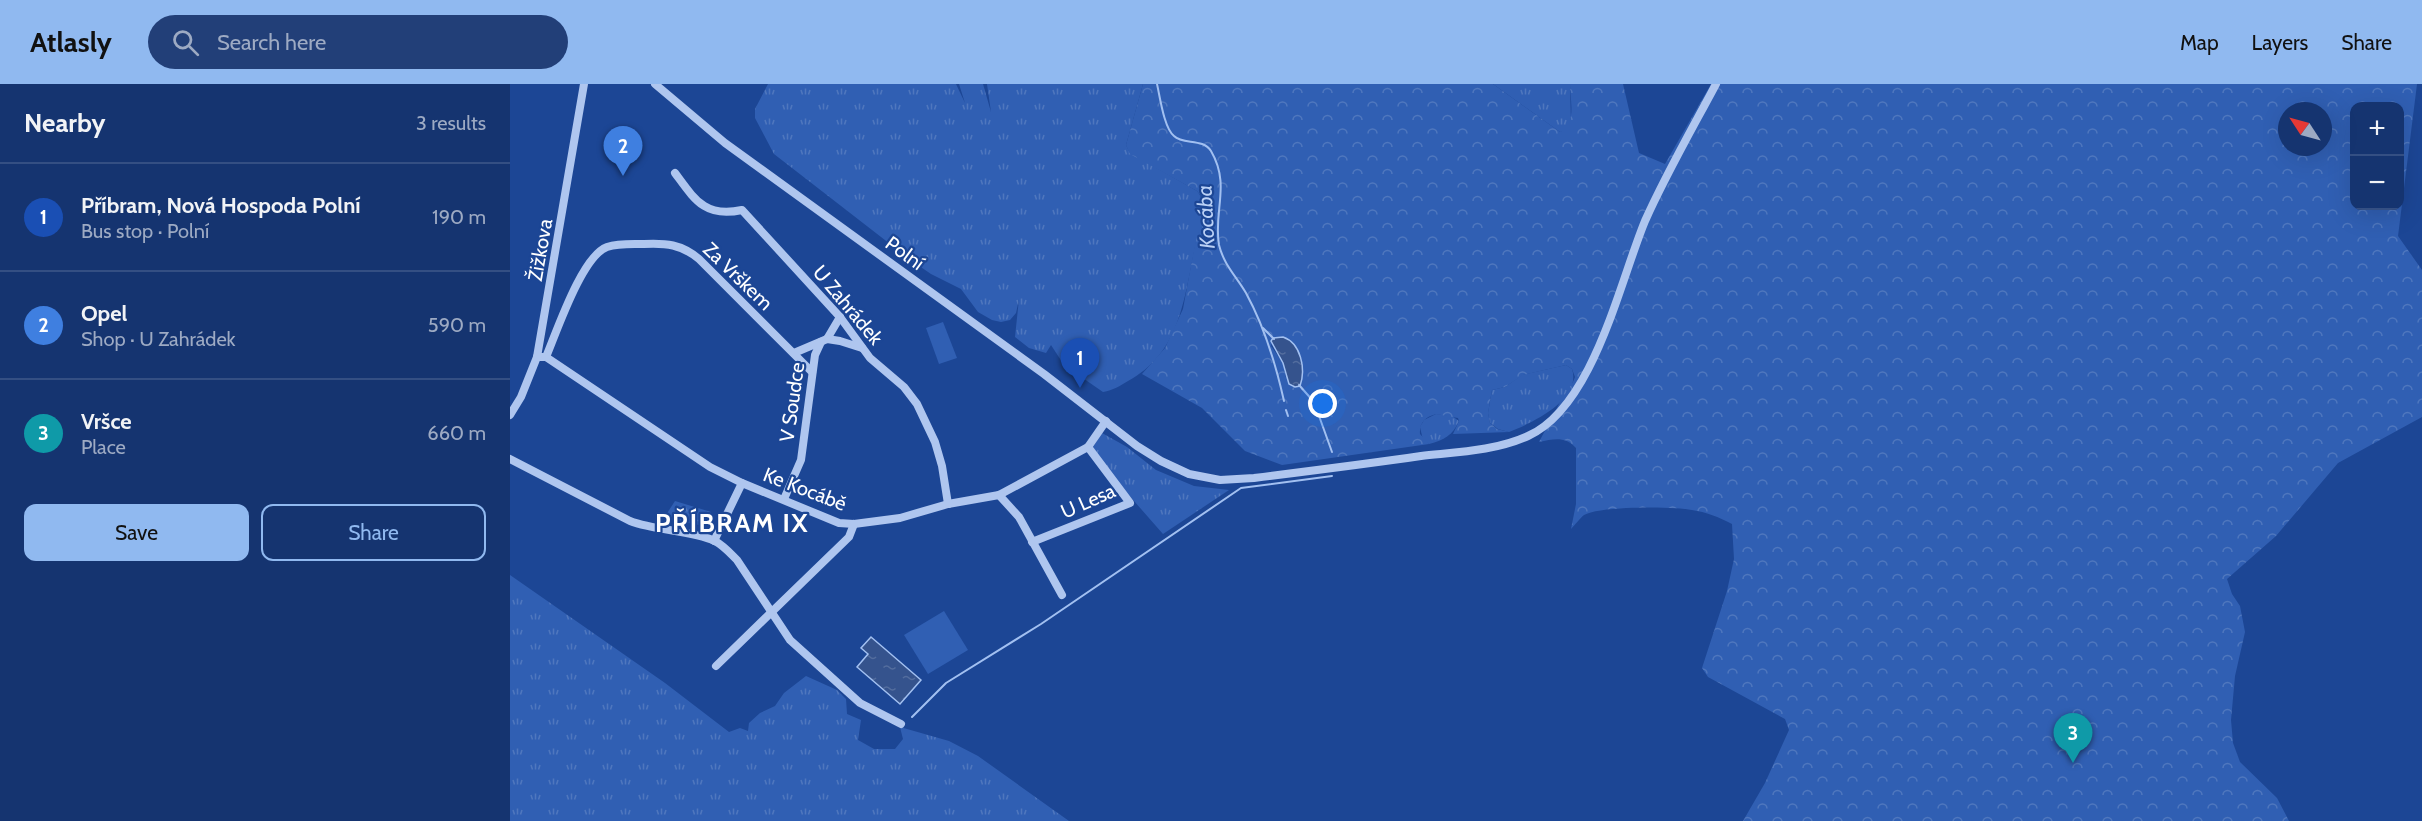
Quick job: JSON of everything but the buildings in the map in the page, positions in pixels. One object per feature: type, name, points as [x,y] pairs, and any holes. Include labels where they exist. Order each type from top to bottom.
[{"type":"street","points":[[576,84],[582,99]]},
{"type":"street","name":"Žižkova","points":[[510,415],[541,357],[584,84]]},
{"type":"street","name":"Polní","points":[[656,84],[724,143],[1035,367],[1137,446],[1161,461],[1189,474],[1220,480],[1254,478],[1488,448],[1530,435],[1563,410],[1584,378],[1645,222],[1716,84]]},
{"type":"street","name":"U Zahrádek","points":[[675,173],[694,198],[708,210],[730,213],[742,210],[840,317],[862,348],[904,387],[917,404],[931,430],[942,466],[948,504]]},
{"type":"street","name":"Za Vrškem","points":[[541,357],[582,274],[598,252],[619,244],[663,243],[678,245],[699,259],[812,372]]},
{"type":"street","name":"V Soudce","points":[[784,499],[801,460],[815,355],[840,317]]},
{"type":"street","points":[[824,341],[840,341],[862,348]]},
{"type":"street","name":"V Soudce","points":[[794,353],[824,341]]},
{"type":"street","name":"Ke Kocábě","points":[[541,357],[710,467],[741,483],[839,523],[854,524],[900,518],[948,504],[999,495],[1088,447],[1106,421]]},
{"type":"street","name":"U Lesa","points":[[1032,543],[1130,502],[1088,447]]},
{"type":"street","points":[[510,459],[630,521],[714,541],[726,549],[737,560],[790,640],[860,703],[901,724]]},
{"type":"street","points":[[714,541],[741,483]]},
{"type":"street","points":[[999,495],[1019,517],[1062,595]]},
{"type":"street","points":[[716,666],[849,537],[854,524]]},
{"type":"green space","points":[[768,84],[956,84],[965,103],[959,84],[983,84],[991,112],[987,84],[1143,84],[1126,145],[1130,153],[1197,191],[1204,205],[1183,305],[1169,340],[1159,356],[1128,381],[1103,392],[1064,365],[1051,345],[1046,353],[1029,348],[1015,337],[1019,299],[1016,313],[1010,320],[1001,322],[992,320],[978,312],[961,289],[931,274],[912,261],[774,154],[755,118],[755,109]]},
{"type":"green space","points":[[1143,84],[1493,84],[1560,132],[1569,124],[1571,118],[1570,84],[1623,84],[1639,153],[1665,164],[1711,84],[2417,84],[2404,188],[2404,102],[2350,102],[2350,210],[2401,210],[2398,236],[2422,270],[2422,417],[2338,463],[2276,536],[2227,579],[2232,594],[2240,606],[2245,632],[2235,676],[2231,720],[2233,743],[2240,762],[2277,798],[2289,821],[1743,821],[1765,783],[1789,730],[1785,719],[1708,677],[1702,668],[1727,591],[1734,559],[1732,524],[1697,511],[1637,508],[1592,512],[1584,515],[1571,529],[1576,504],[1576,448],[1563,440],[1539,442],[1575,377],[1572,369],[1566,365],[1523,375],[1505,387],[1492,390],[1488,413],[1490,423],[1497,429],[1509,432],[1453,434],[1459,421],[1458,418],[1436,414],[1426,419],[1421,427],[1420,434],[1429,444],[1282,465],[1245,451],[1202,408],[1142,374],[1165,348],[1183,309],[1205,201],[1197,191],[1130,154],[1126,145]],"holes":[[[1273,338],[1288,339],[1286,378],[1283,363],[1271,346]]]},
{"type":"green space","points":[[1493,84],[1570,84],[1571,123],[1565,131],[1560,132]]},
{"type":"green space","points":[[943,322],[957,358],[939,364],[926,328]]},
{"type":"green space","points":[[1566,365],[1572,369],[1573,380],[1570,391],[1553,409],[1509,432],[1498,429],[1490,423],[1488,413],[1492,390],[1505,387],[1522,375]]},
{"type":"green space","points":[[1436,414],[1452,416],[1459,421],[1447,436],[1429,444],[1423,440],[1420,427],[1424,420]]},
{"type":"green space","points":[[1102,433],[1127,447],[1156,470],[1194,486],[1229,490],[1163,534],[1113,477],[1093,447]]},
{"type":"green space","points":[[675,501],[711,512],[704,526],[664,518]]},
{"type":"green space","points":[[510,575],[665,683],[729,732],[740,728],[748,731],[749,723],[760,713],[775,706],[784,693],[806,676],[837,690],[846,699],[847,714],[861,720],[858,740],[874,749],[895,749],[903,739],[900,727],[949,741],[978,756],[1069,821],[510,821]]},
{"type":"green space","points":[[944,611],[968,650],[928,674],[904,635]]},
{"type":"water","points":[[1283,337],[1289,340],[1298,351],[1302,365],[1300,386],[1295,387],[1289,384],[1283,363],[1271,341],[1273,338]]},
{"type":"water","points":[[871,637],[921,680],[900,704],[857,667],[868,654],[861,648]]},
{"type":"waterway","name":"Kocába","points":[[1157,84],[1163,112],[1174,136],[1178,139],[1203,144],[1211,151],[1217,163],[1221,187],[1218,221],[1219,245],[1224,259],[1246,293],[1264,332],[1284,401]]},
{"type":"waterway","points":[[1263,328],[1274,339]]},
{"type":"waterway","points":[[1299,385],[1314,402],[1332,452]]},
{"type":"waterway","name":"Kocába","points":[[1286,410],[1288,416]]},
{"type":"waterway","points":[[912,717],[946,683],[1041,624],[1241,488],[1332,476]]},
{"type":"place","name":"Opel","points":[[623,176]]},
{"type":"place","name":"Příbram, Nová Hospoda Polní","points":[[1080,388]]},
{"type":"place","name":"Vršce","points":[[2073,763]]},
{"type":"district","name":"PŘÍBRAM IX","points":[[732,523]]}]
